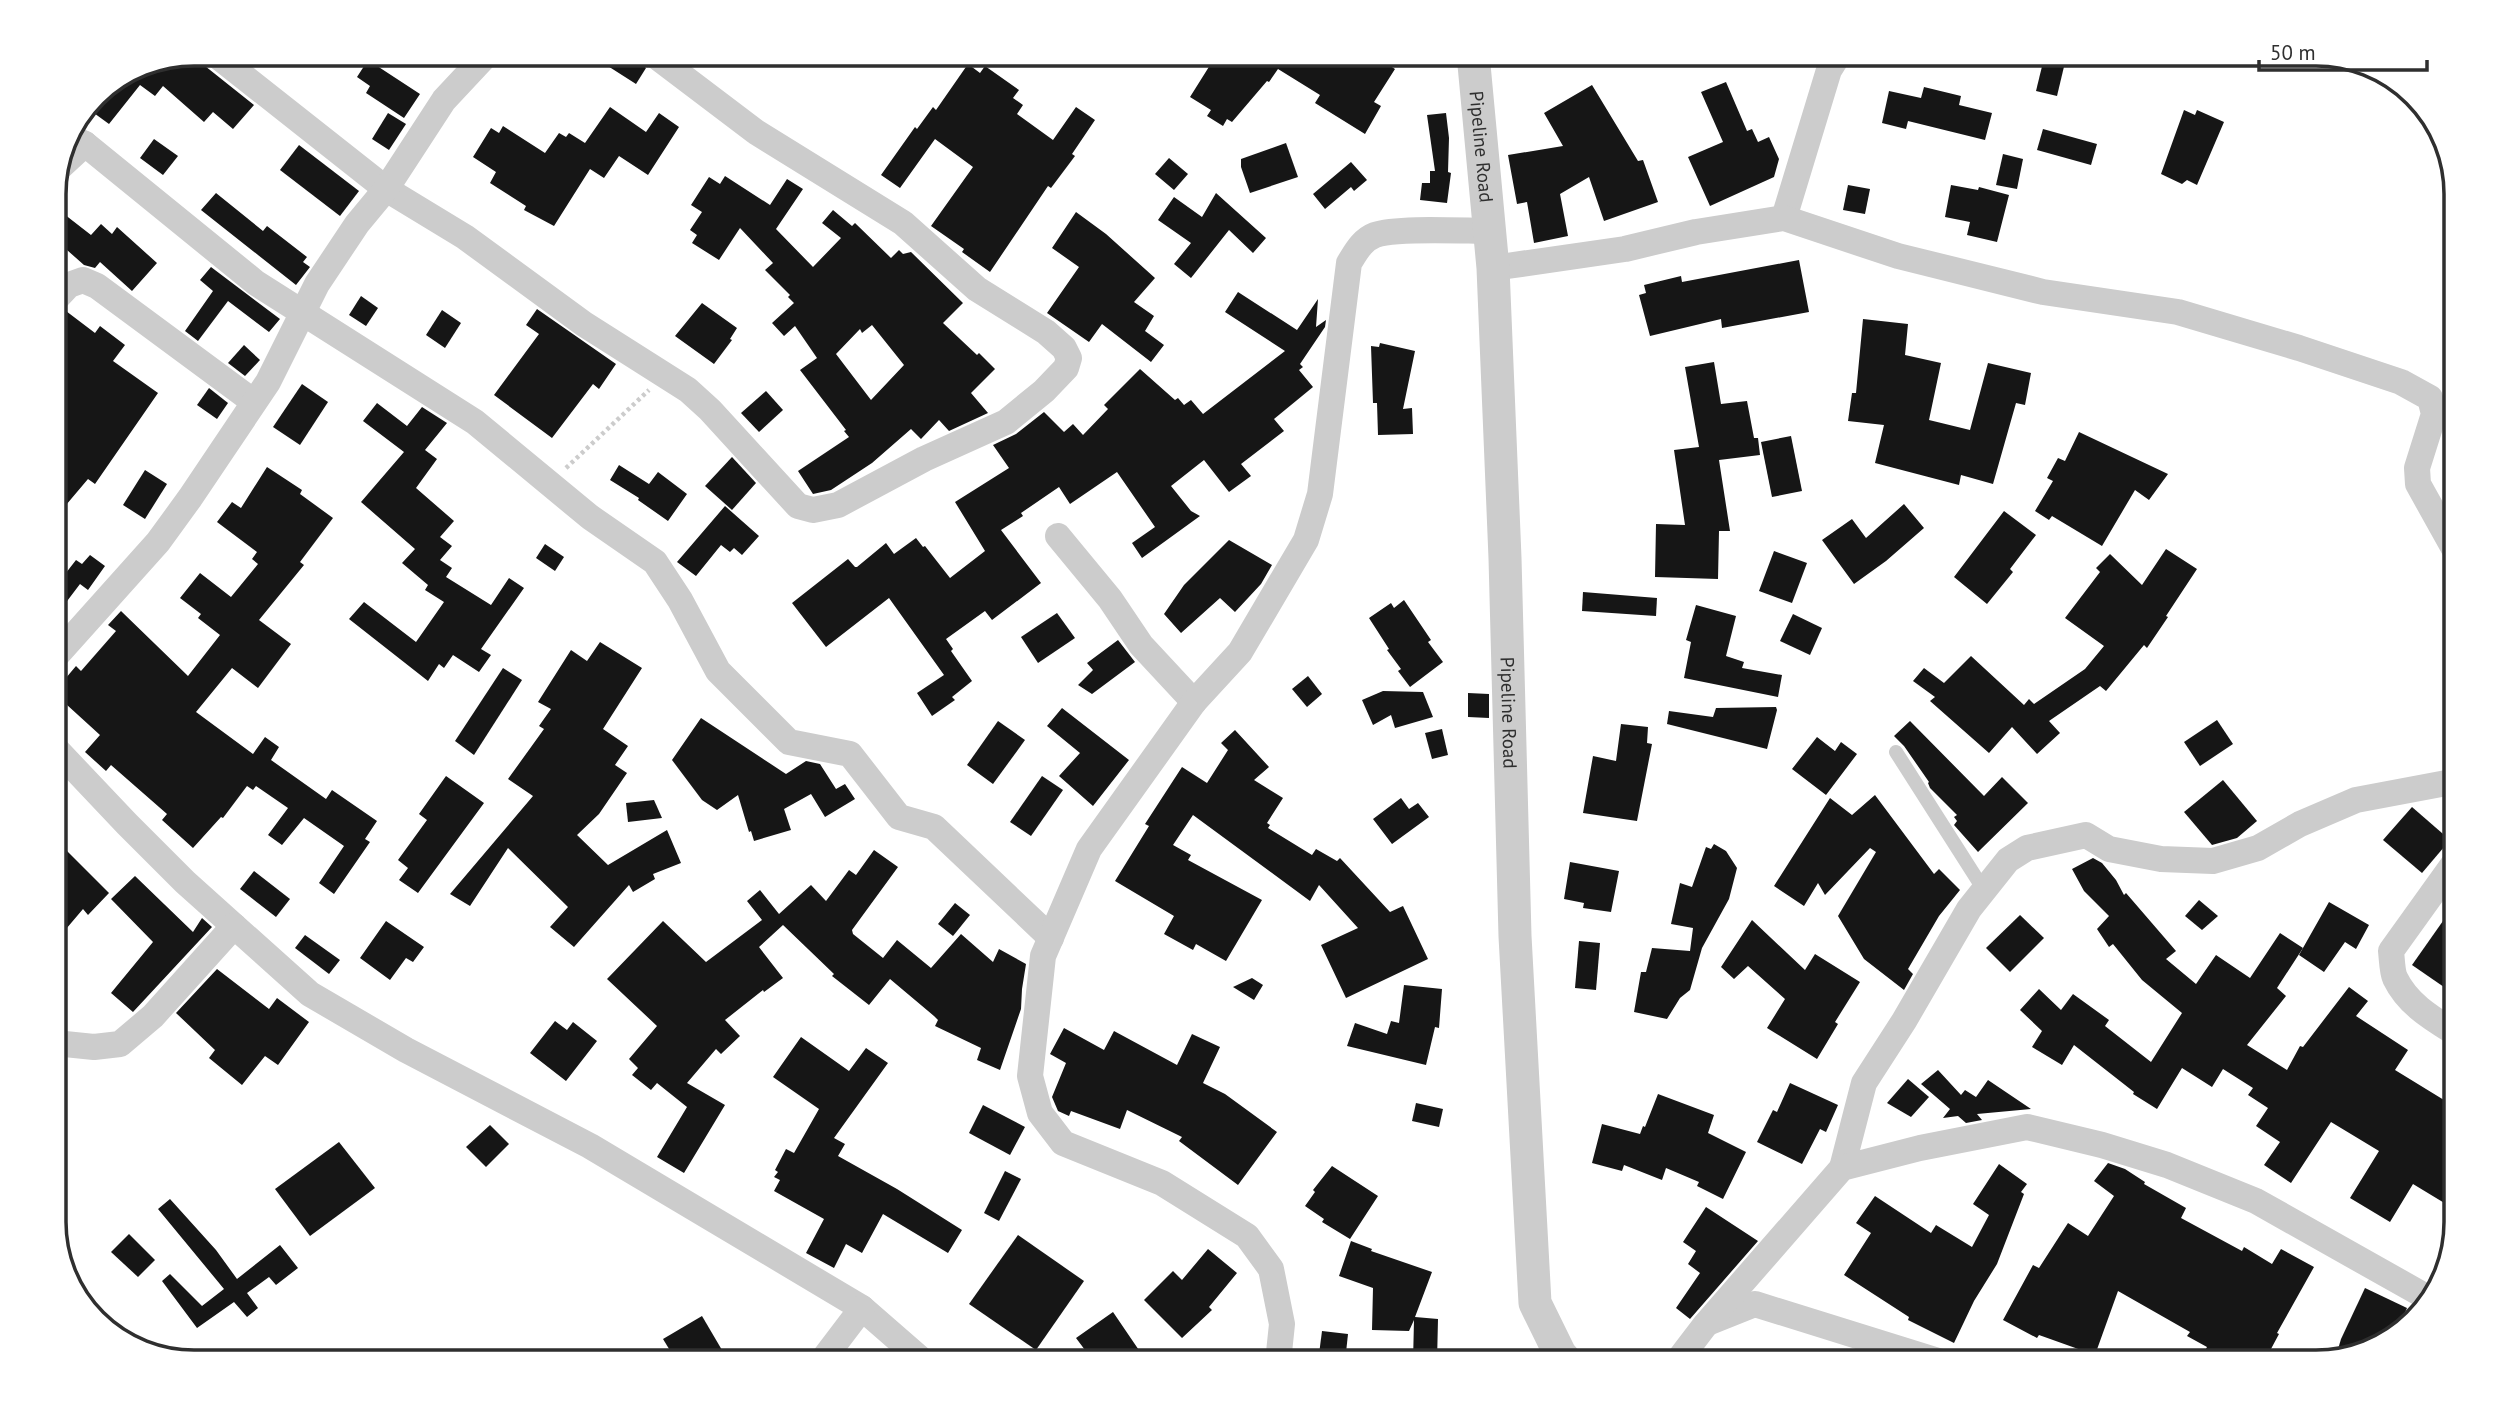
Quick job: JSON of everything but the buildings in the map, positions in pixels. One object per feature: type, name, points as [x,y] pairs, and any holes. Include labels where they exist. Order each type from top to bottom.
[{"type":"street","name":"Pipeline Road","points":[[1474,66],[1493,268],[1505,558],[1514,936],[1535,1303],[1558,1350]]},
{"type":"street","points":[[1784,218],[1831,66]]},
{"type":"street","points":[[231,67],[386,189],[465,237],[584,324],[688,390],[710,410],[798,506],[813,510],[838,505],[924,459],[1006,422],[1044,391],[1066,368],[1069,358],[1064,348],[1046,332],[977,289],[904,222],[756,132],[670,67]]},
{"type":"street","points":[[67,644],[158,542],[268,382],[317,284],[386,189],[444,100],[475,67]]},
{"type":"street","points":[[78,141],[256,283],[475,422],[590,517],[654,562],[680,600],[718,671],[789,741],[850,754],[899,817],[934,827],[1051,938]]},
{"type":"street","points":[[1493,268],[1625,249],[1696,232],[1784,218],[1898,256],[2043,292],[2178,312],[2401,382],[2430,398],[2434,414],[2417,468],[2418,484],[2444,531]]},
{"type":"street","points":[[1279,1350],[1282,1324],[1271,1269],[1247,1236],[1162,1183],[1063,1143],[1040,1113],[1030,1076],[1043,956],[1089,849],[1194,702],[1240,652],[1306,540],[1322,481],[1349,263],[1360,245],[1374,235],[1399,232],[1490,231]]},
{"type":"street","points":[[67,287],[83,280],[97,286],[254,402]]},
{"type":"street","points":[[1058,536],[1110,599],[1140,645],[1194,702]]},
{"type":"street","points":[[67,760],[137,834],[310,994],[407,1050],[590,1146],[862,1308],[910,1350]]},
{"type":"street","points":[[1686,1350],[1842,1168],[1864,1083],[1904,1021],[1969,909],[2008,860],[2027,848],[2085,835],[2109,849],[2148,856],[2213,860],[2258,848],[2300,824],[2356,800],[2444,783]]},
{"type":"street","points":[[2444,877],[2391,951],[2394,977],[2410,1000],[2424,1014],[2444,1026]]},
{"type":"street","points":[[67,1044],[94,1047],[120,1044],[153,1016],[234,926]]},
{"type":"street","points":[[1842,1168],[1920,1148],[2027,1128],[2102,1145],[2166,1165],[2256,1201],[2421,1295]]},
{"type":"street","points":[[1706,1324],[1755,1304],[1903,1350]]},
{"type":"street","points":[[830,1350],[862,1308]]},
{"type":"lane","points":[[1896,752],[1984,890]]},
{"type":"path","points":[[550,483],[665,375]]}]
